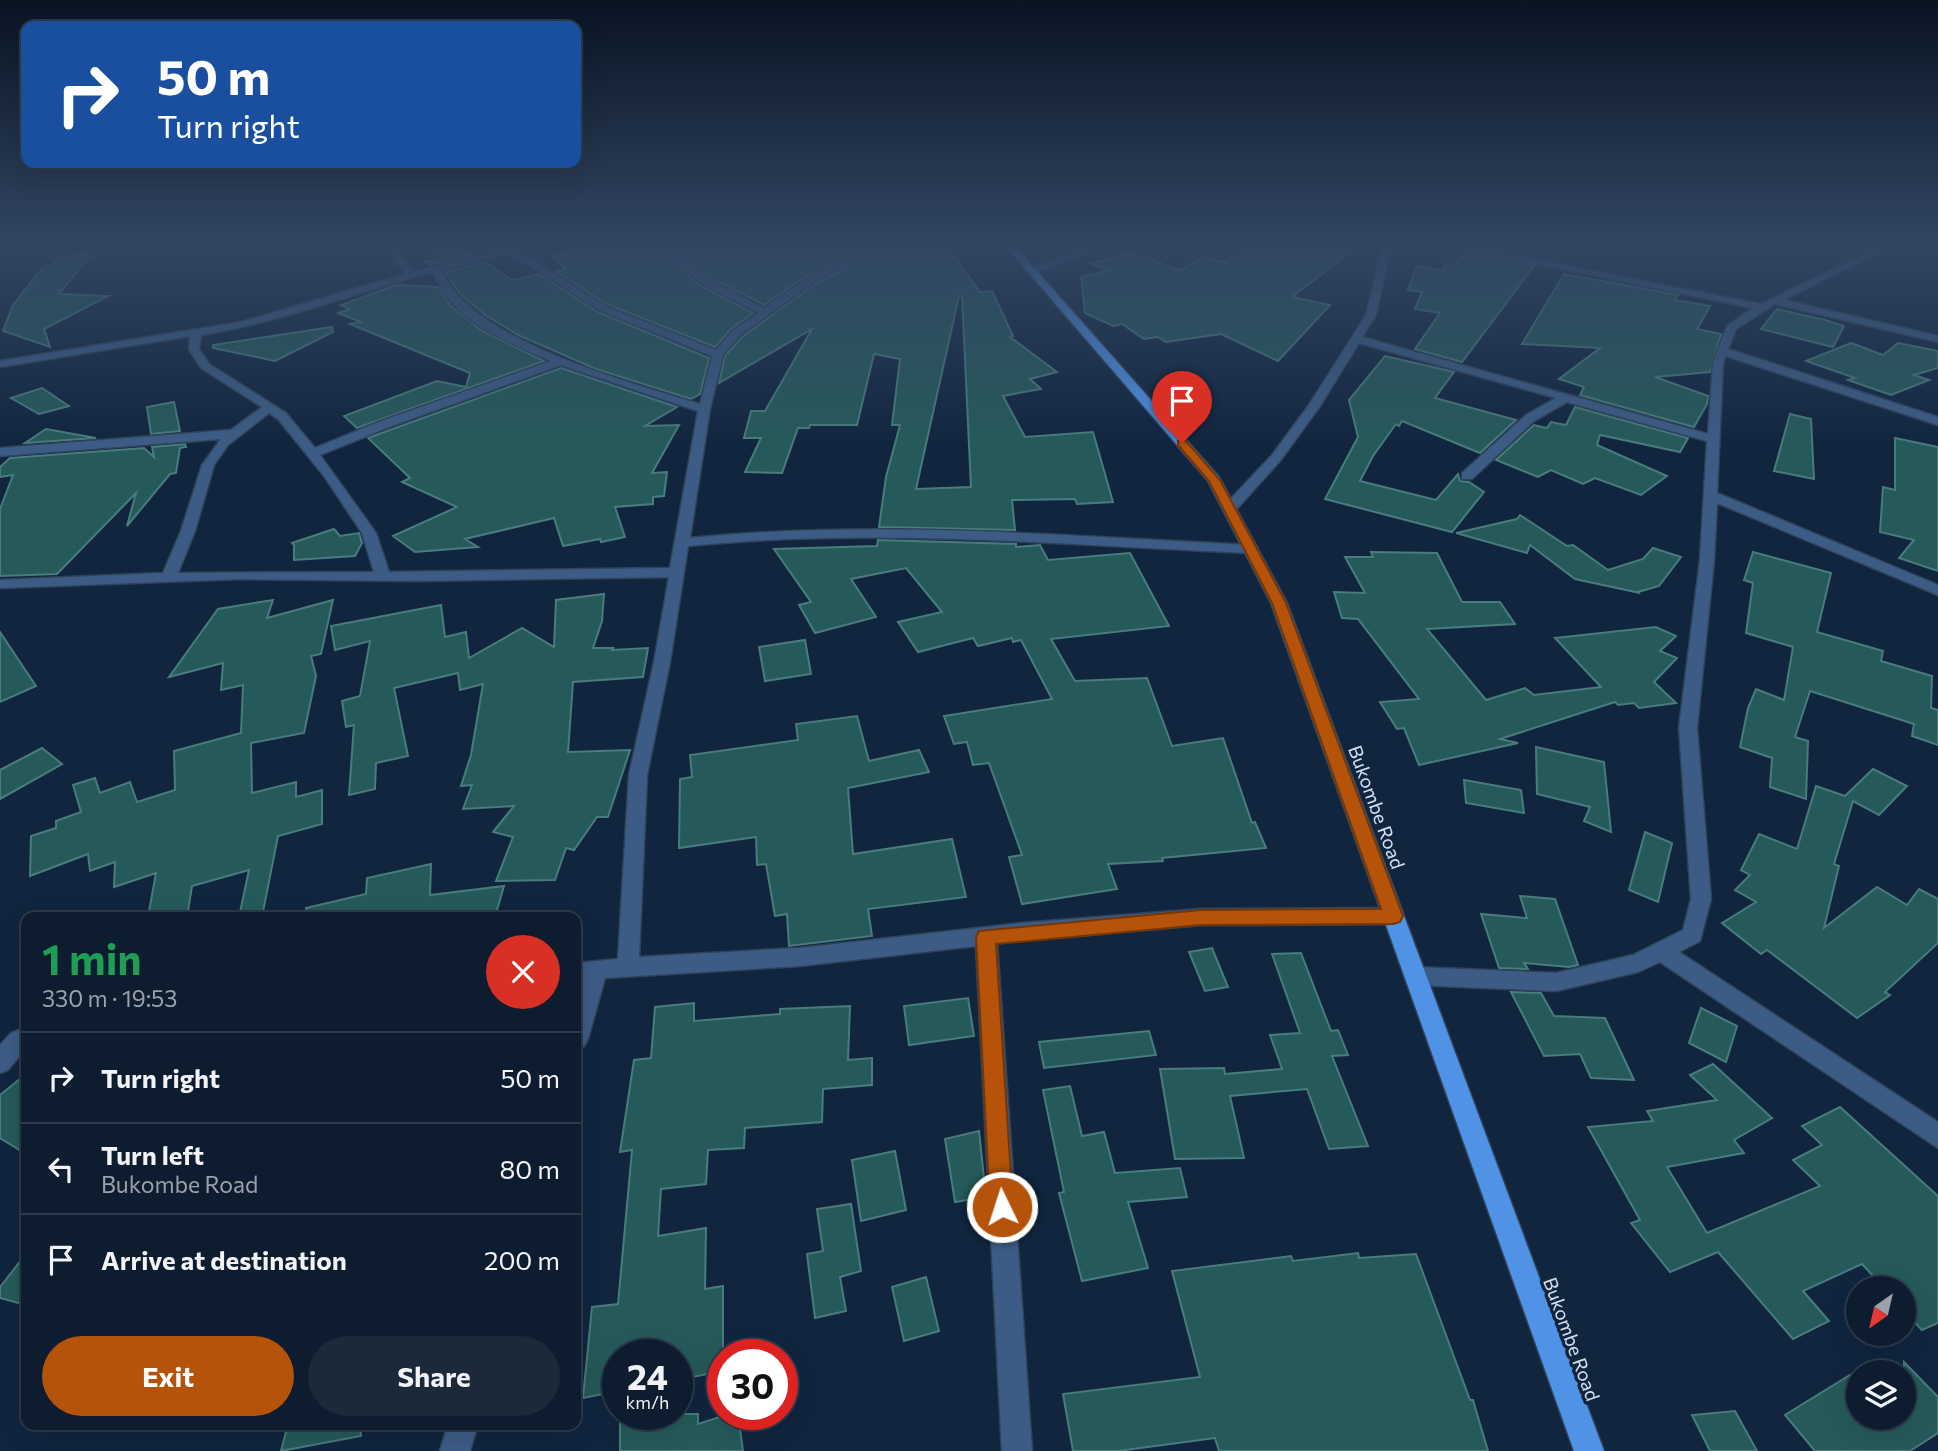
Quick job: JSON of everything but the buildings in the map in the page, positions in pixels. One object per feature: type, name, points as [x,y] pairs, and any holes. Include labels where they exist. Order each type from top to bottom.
[{"type":"main road","name":"Bukombe Road","points":[[1067,312],[1214,480],[1279,603],[1589,1451]]},
{"type":"street","points":[[0,363],[196,334],[290,312]]},
{"type":"street","points":[[469,312],[496,332],[564,360],[704,409]]},
{"type":"street","points":[[609,312],[718,355]]},
{"type":"street","points":[[1229,509],[1283,447],[1372,312]]},
{"type":"street","points":[[1415,976],[1556,982],[1638,963],[1692,935],[1701,899],[1688,728],[1712,496],[1718,363],[1731,328],[1757,312]]},
{"type":"street","points":[[1806,312],[1938,339]]},
{"type":"street","points":[[628,967],[638,775],[662,662],[704,409],[718,355],[736,333],[765,313]]},
{"type":"street","points":[[196,334],[194,349],[205,366],[282,416],[329,474],[369,533],[383,576]]},
{"type":"street","points":[[1356,339],[1714,439]]},
{"type":"street","points":[[1723,351],[1938,421]]},
{"type":"street","points":[[312,454],[384,424],[564,360]]},
{"type":"street","points":[[1467,476],[1530,418],[1565,398]]},
{"type":"street","points":[[169,578],[188,531],[208,465],[233,434],[269,407]]},
{"type":"street","points":[[0,453],[233,434]]},
{"type":"street","points":[[1712,496],[1938,590]]},
{"type":"street","points":[[680,543],[768,534],[877,532],[1250,549]]},
{"type":"street","points":[[0,584],[241,575],[675,572]]},
{"type":"street","points":[[581,1005],[586,971],[800,957],[1201,917],[1393,916]]},
{"type":"street","points":[[986,937],[1017,1451]]},
{"type":"street","points":[[1661,951],[1938,1136]]},
{"type":"street","points":[[0,1062],[15,1041]]},
{"type":"street","points":[[455,1451],[461,1430]]},
{"type":"route","points":[[1002,1207],[992,1077],[986,937],[1201,917],[1393,916],[1279,603],[1214,480],[1182,443]]}]
